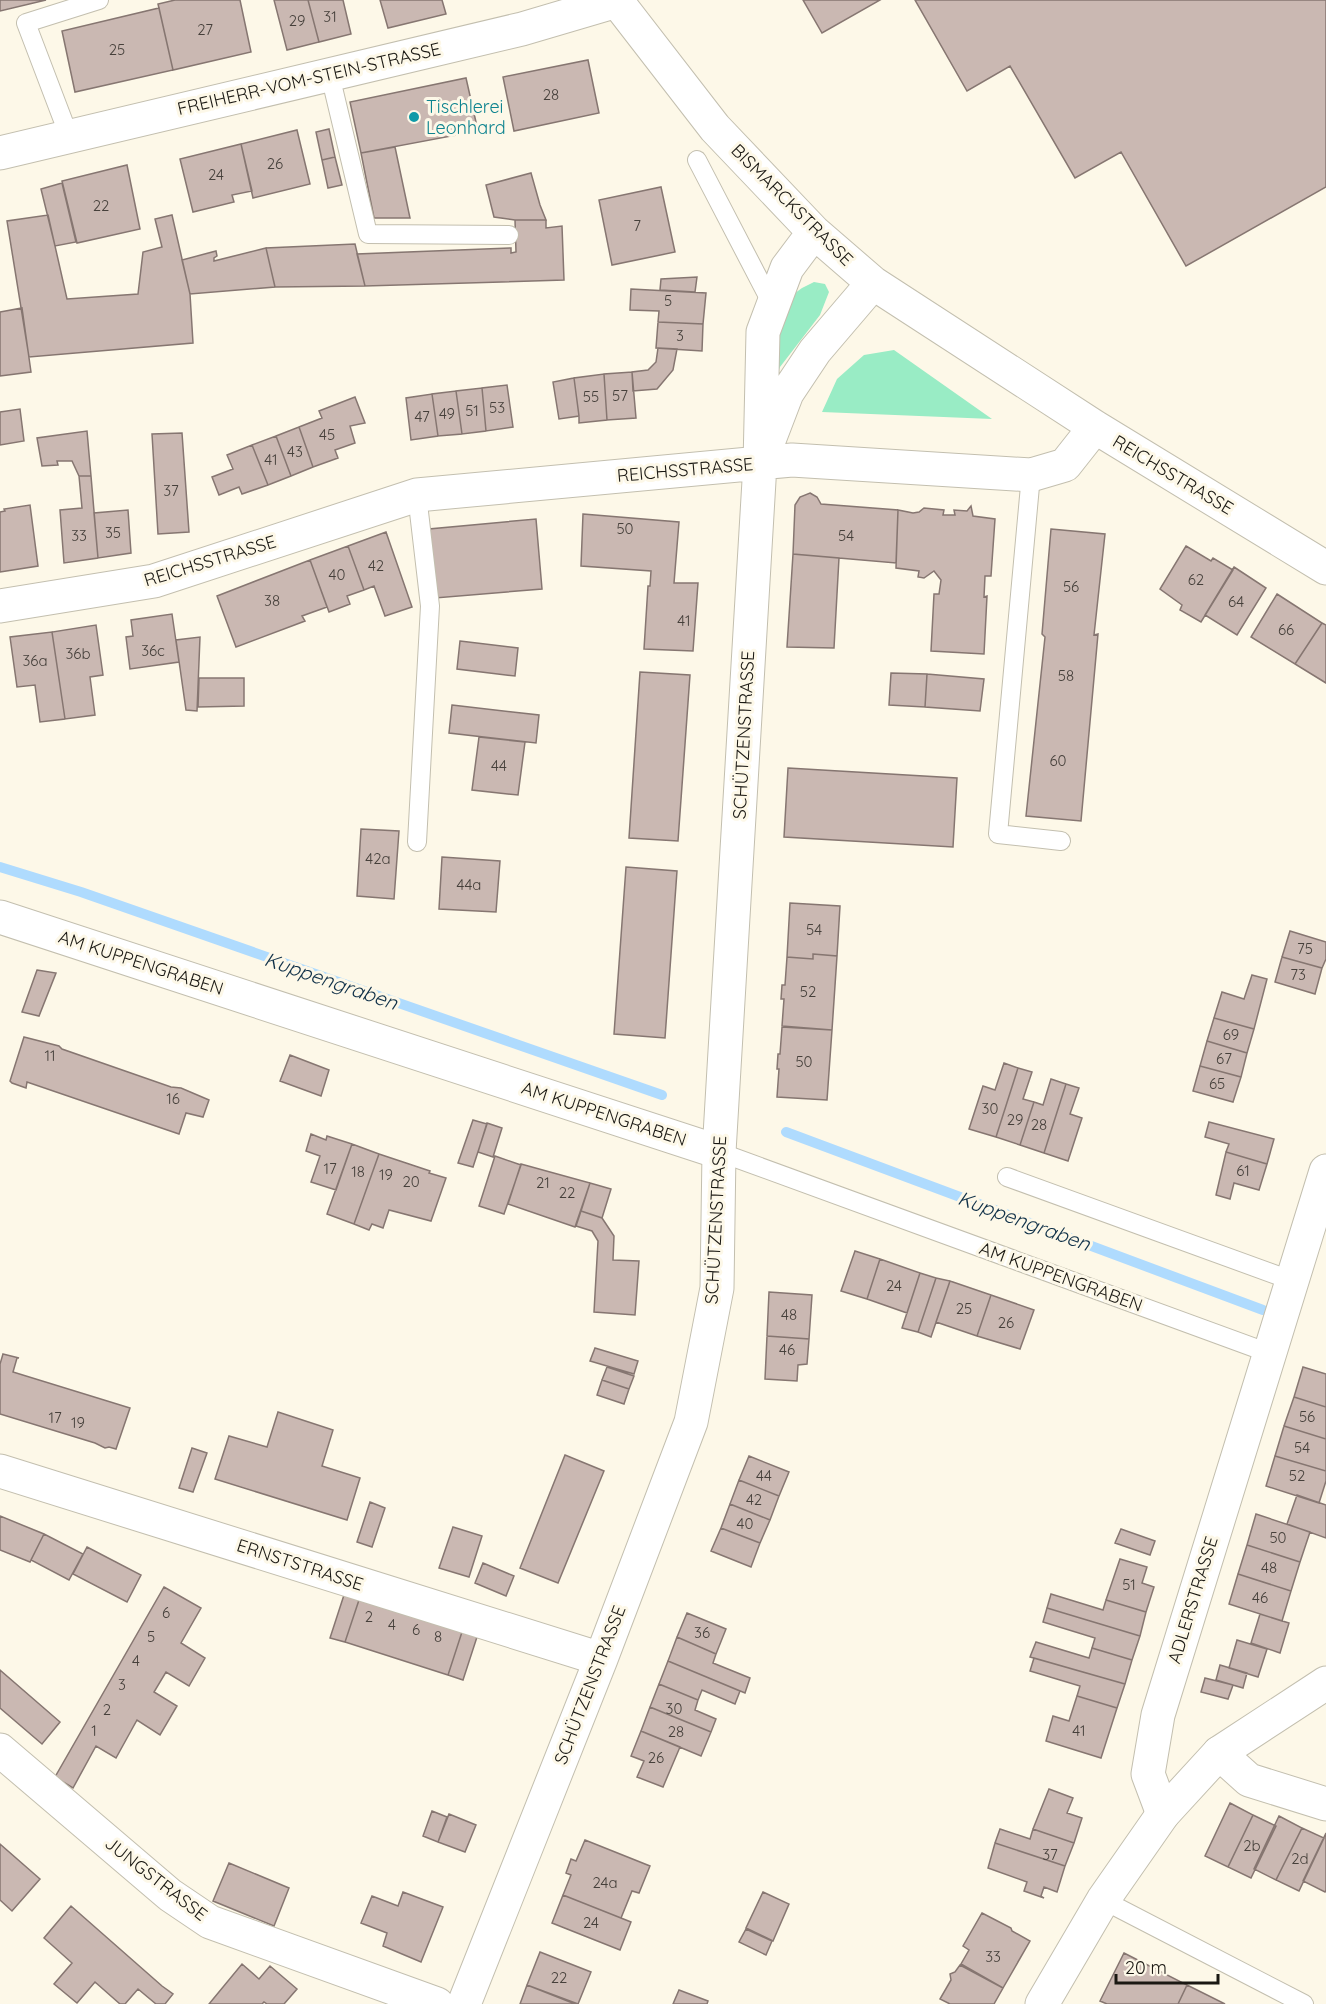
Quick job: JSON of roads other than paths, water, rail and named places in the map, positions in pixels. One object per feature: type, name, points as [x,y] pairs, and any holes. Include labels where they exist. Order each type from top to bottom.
[{"type":"street","name":"FREIHERR-VOM-STEIN-STRASSE","points":[[0,153],[522,29],[617,1]]},
{"type":"street","name":"BISMARCKSTRASSE","points":[[617,1],[715,128],[814,232],[873,283],[1095,427]]},
{"type":"street","name":"SCHÜTZENSTRASSE","points":[[464,2004],[601,1659],[691,1422],[717,1288],[719,1152],[760,464],[763,332],[787,268],[814,232]]},
{"type":"street","name":"SCHÜTZENSTRASSE","points":[[760,464],[787,393],[815,351],[873,283]]},
{"type":"street","name":"REICHSSTRASSE","points":[[0,606],[154,580],[417,495],[792,460],[1031,475],[1065,465],[1095,427],[1326,568]]},
{"type":"street","name":"AM KUPPENGRABEN","points":[[0,917],[719,1152]]},
{"type":"street","name":"ADLERSTRASSE","points":[[1163,1814],[1148,1774],[1158,1714],[1326,1171]]},
{"type":"street","name":"ERNSTSTRASSE","points":[[0,1471],[601,1659]]},
{"type":"street","points":[[1042,2004],[1103,1900],[1163,1814],[1219,1754],[1326,1683]]},
{"type":"street","name":"JUNGSTRASSE","points":[[0,1750],[170,1894],[210,1922],[437,2004]]},
{"type":"street","points":[[1219,1754],[1249,1780],[1326,1804]]},
{"type":"lane","points":[[69,136],[27,23],[99,0]]},
{"type":"lane","points":[[330,75],[368,234],[509,235]]},
{"type":"lane","points":[[697,160],[773,306]]},
{"type":"lane","points":[[1031,475],[998,834],[1061,841]]},
{"type":"lane","points":[[417,495],[430,606],[417,842]]},
{"type":"lane","name":"AM KUPPENGRABEN","points":[[719,1152],[1269,1353]]},
{"type":"lane","points":[[1006,1177],[1293,1281]]},
{"type":"lane","points":[[1103,1900],[1304,2004]]},
{"type":"waterway","name":"Kuppengraben","points":[[0,867],[81,892],[662,1095]]},
{"type":"waterway","name":"Kuppengraben","points":[[786,1132],[1263,1310]]},
{"type":"place","name":"Tischlerei Leonhard","points":[[414,117]]}]
